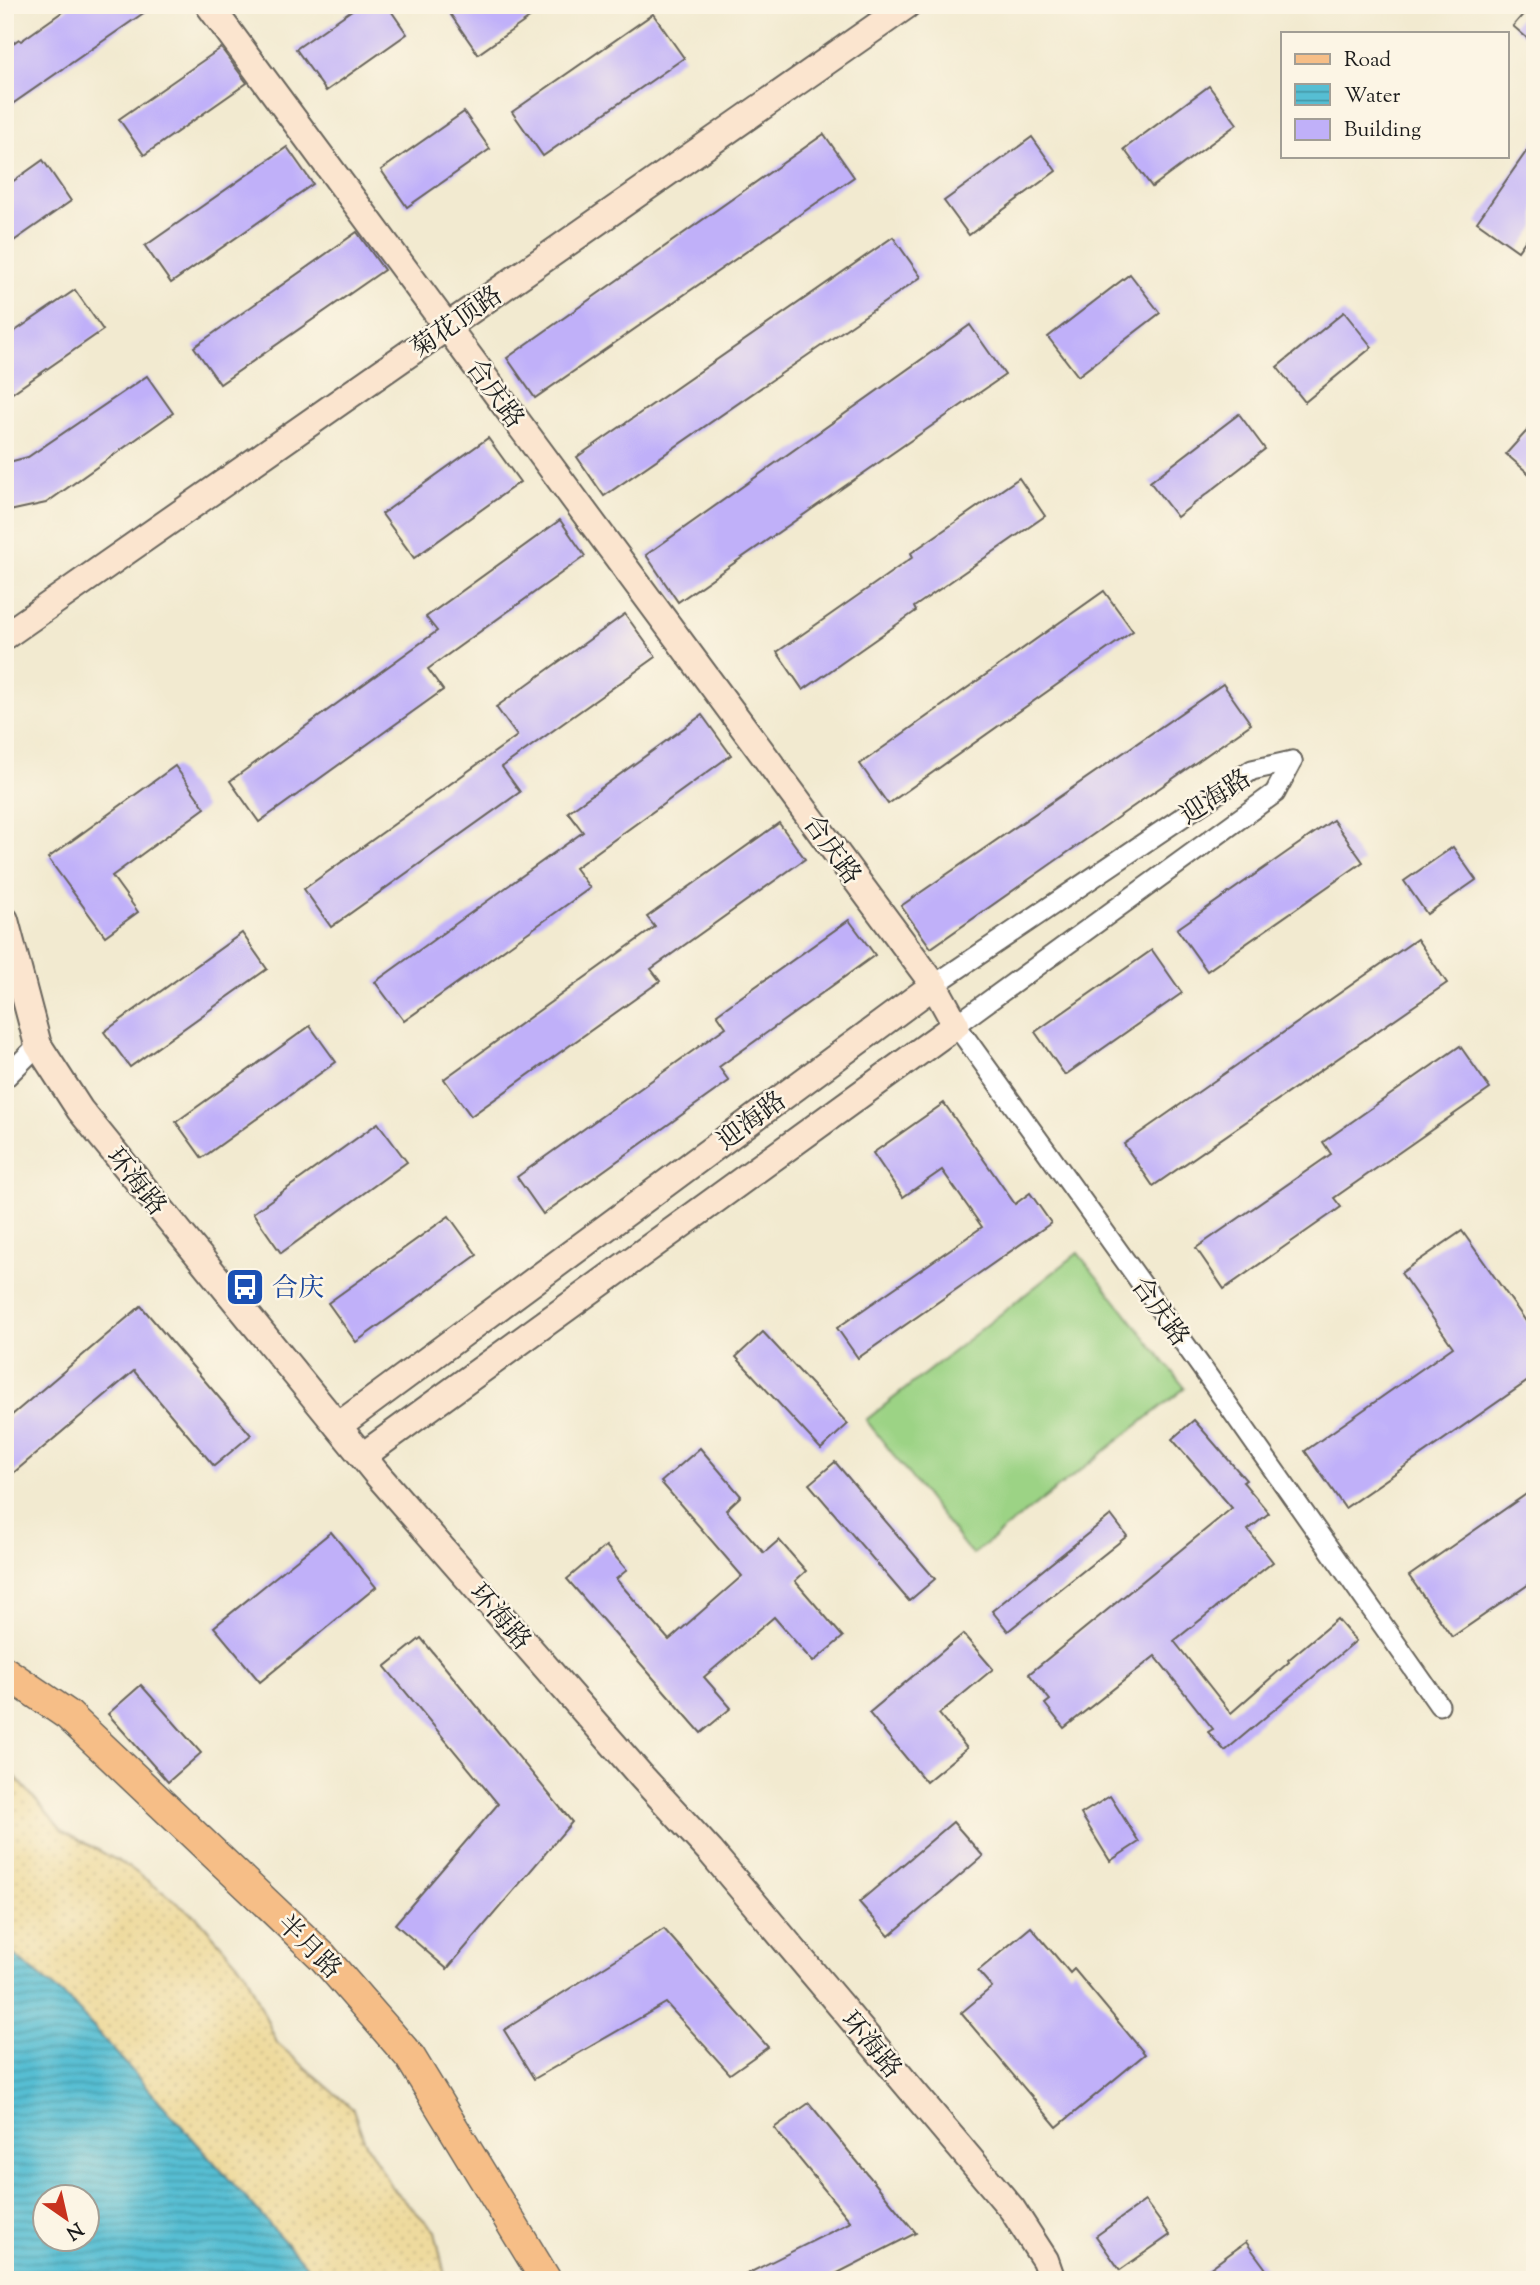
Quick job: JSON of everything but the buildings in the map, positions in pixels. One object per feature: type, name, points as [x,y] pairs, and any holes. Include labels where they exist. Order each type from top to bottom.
[{"type":"main road","name":"半月路","points":[[5,1672],[68,1715],[323,1957],[410,2057],[546,2280]]},
{"type":"street","name":"合庆路","points":[[209,5],[934,985],[956,1026],[1202,1368],[1439,1705]]},
{"type":"street","name":"菊花顶路","points":[[5,636],[907,5]]},
{"type":"street","name":"迎海路","points":[[338,1426],[934,985],[1252,770],[1292,761],[1275,793],[364,1455]]},
{"type":"street","name":"环海路","points":[[5,920],[38,1045],[80,1110],[376,1473],[614,1746],[710,1851],[1012,2209],[1045,2260],[1052,2280]]},
{"type":"street","points":[[5,1078],[38,1045]]},
{"type":"sand","points":[[5,1770],[14,1775],[63,1831],[129,1867],[198,1918],[246,1973],[277,2043],[353,2109],[364,2140],[392,2188],[435,2231],[446,2280],[319,2280],[68,1999],[5,1948]]},
{"type":"green space","points":[[1078,1253],[1185,1388],[972,1555],[866,1420]]},
{"type":"water","points":[[5,1948],[68,1999],[319,2280],[5,2280]]},
{"type":"place","name":"合庆","points":[[245,1287]]}]
